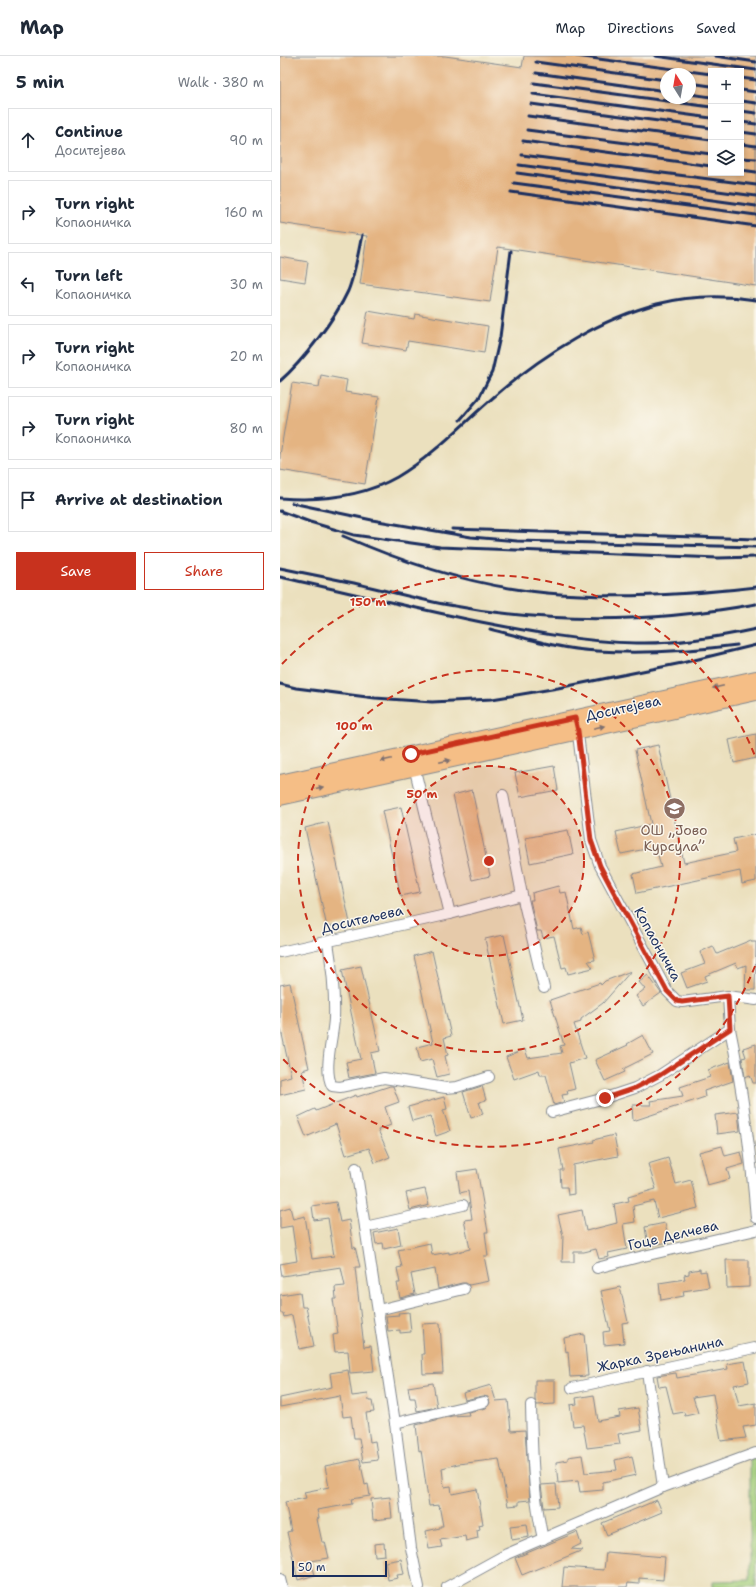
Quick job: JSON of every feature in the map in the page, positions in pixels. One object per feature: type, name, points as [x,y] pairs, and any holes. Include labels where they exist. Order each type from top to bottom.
[{"type":"main road","name":"Доситејева","points":[[577,725],[756,679]]},
{"type":"main road","name":"Доситејева","points":[[280,797],[413,761],[577,725],[756,692]]},
{"type":"main road","name":"Доситејева","points":[[280,783],[413,761]]},
{"type":"street","name":"Копаоничка","points":[[577,725],[591,840],[600,866],[667,991],[677,1001],[682,1002],[728,996]]},
{"type":"street","points":[[413,761],[450,914]]},
{"type":"street","points":[[503,795],[522,895],[544,988]]},
{"type":"street","name":"Доситељева","points":[[280,952],[450,914],[522,895]]},
{"type":"street","points":[[328,942],[332,972],[334,1018],[328,1073],[332,1086],[340,1088],[384,1078],[452,1088],[489,1077]]},
{"type":"street","points":[[756,1000],[728,996],[730,1029],[741,1081],[751,1160],[756,1218]]},
{"type":"street","points":[[552,1112],[605,1098],[635,1088],[660,1075],[730,1029]]},
{"type":"street","points":[[356,1168],[395,1423],[411,1548],[419,1587]]},
{"type":"street","points":[[365,1227],[463,1205]]},
{"type":"street","name":"Гоце Делчева","points":[[597,1268],[756,1230]]},
{"type":"street","points":[[378,1310],[464,1289]]},
{"type":"street","name":"Жарка Зрењанина","points":[[572,1388],[754,1348]]},
{"type":"street","points":[[647,1371],[663,1486]]},
{"type":"street","points":[[395,1423],[484,1402]]},
{"type":"street","points":[[531,1405],[532,1458],[536,1511],[543,1539]]},
{"type":"street","points":[[447,1587],[507,1554],[663,1486],[756,1453]]},
{"type":"street","points":[[280,1579],[282,1587]]},
{"type":"green space","points":[[756,1453],[756,1587],[713,1587],[713,1581],[750,1580],[750,1455]]},
{"type":"building","points":[[280,56],[445,56],[522,67],[524,56],[756,56],[756,286],[498,247],[490,302],[360,284],[367,236],[280,223]]},
{"type":"building","points":[[280,257],[308,262],[305,282],[280,278]]},
{"type":"building","points":[[368,311],[414,319],[415,314],[488,326],[484,353],[408,341],[406,350],[362,343]]},
{"type":"building","points":[[321,375],[347,380],[345,392],[379,397],[365,484],[280,470],[280,455],[292,383],[319,387]]},
{"type":"building","points":[[756,734],[756,758],[734,763],[729,740]]},
{"type":"building","points":[[658,745],[684,863],[736,852],[733,839],[756,834],[756,881],[742,884],[740,871],[637,893],[633,874],[661,867],[656,847],[621,854],[616,832],[651,824],[635,750]]},
{"type":"building","points":[[554,766],[558,790],[520,797],[515,773]]},
{"type":"building","points":[[472,790],[490,876],[472,880],[453,795]]},
{"type":"building","points":[[401,807],[420,892],[401,896],[382,811]]},
{"type":"building","points":[[328,822],[350,923],[327,927],[305,828]]},
{"type":"building","points":[[568,830],[573,854],[530,863],[525,838]]},
{"type":"building","points":[[558,886],[560,893],[566,892],[574,929],[581,927],[583,934],[588,932],[595,960],[588,961],[593,968],[568,974],[566,967],[562,968],[554,936],[543,938],[541,931],[537,931],[530,900],[533,900],[532,893]]},
{"type":"building","points":[[504,935],[523,1020],[504,1024],[485,939]]},
{"type":"building","points":[[751,940],[751,942],[756,942],[755,990],[745,990],[746,965],[738,968],[736,963],[705,976],[707,981],[687,988],[681,973],[705,964],[700,952],[713,946],[717,954]]},
{"type":"building","points":[[432,951],[451,1036],[444,1038],[448,1055],[445,1056],[449,1074],[437,1077],[432,1059],[420,1062],[417,1047],[433,1043],[414,956]]},
{"type":"building","points":[[361,966],[380,1051],[371,1053],[375,1073],[349,1078],[346,1062],[361,1059],[342,970]]},
{"type":"building","points":[[631,971],[603,1003],[581,1019],[581,1022],[574,1024],[585,1058],[569,1063],[575,1089],[567,1091],[568,1094],[562,1095],[564,1102],[554,1105],[546,1075],[540,1075],[539,1070],[514,1079],[506,1057],[525,1049],[528,1058],[562,1053],[560,1046],[564,1045],[550,1000],[600,983],[601,985],[605,981]]},
{"type":"building","points":[[648,975],[661,993],[643,1006],[636,996],[645,989],[639,982]]},
{"type":"building","points":[[290,983],[309,1068],[302,1070],[306,1089],[280,1095],[280,1079],[291,1076],[280,1025],[280,985]]},
{"type":"building","points":[[643,1035],[653,1054],[623,1069],[625,1072],[605,1081],[595,1060],[628,1045],[627,1044]]},
{"type":"building","points":[[756,1044],[756,1083],[753,1083],[750,1075],[745,1077],[742,1058],[746,1057],[743,1048]]},
{"type":"building","points":[[730,1062],[733,1081],[704,1091],[705,1097],[633,1121],[632,1105],[651,1105],[650,1101],[683,1096],[680,1087],[710,1077],[708,1070]]},
{"type":"building","points":[[393,1086],[399,1102],[385,1107],[391,1125],[378,1130],[390,1157],[375,1163],[369,1148],[346,1155],[336,1124],[306,1137],[298,1117],[315,1109],[316,1111],[356,1095],[357,1097]]},
{"type":"building","points":[[482,1086],[486,1100],[479,1102],[483,1114],[471,1118],[463,1092]]},
{"type":"building","points":[[444,1097],[447,1109],[443,1110],[450,1131],[436,1136],[430,1116],[412,1121],[408,1107]]},
{"type":"building","points":[[738,1112],[740,1131],[717,1134],[715,1115]]},
{"type":"building","points":[[614,1135],[618,1156],[573,1165],[574,1194],[568,1195],[567,1187],[561,1187],[560,1170],[563,1170],[559,1149],[594,1142],[593,1140]]},
{"type":"building","points":[[722,1146],[725,1156],[741,1152],[744,1164],[727,1169],[730,1179],[707,1185],[699,1152]]},
{"type":"building","points":[[668,1158],[676,1184],[691,1180],[698,1208],[658,1218],[654,1201],[633,1206],[635,1222],[623,1224],[627,1249],[608,1253],[609,1257],[599,1259],[596,1249],[584,1252],[574,1252],[574,1262],[562,1262],[563,1236],[558,1215],[582,1210],[586,1231],[617,1223],[614,1204],[629,1201],[628,1197],[656,1189],[648,1164]]},
{"type":"building","points":[[477,1169],[488,1232],[485,1232],[488,1256],[484,1256],[489,1281],[469,1285],[462,1283],[438,1289],[435,1269],[411,1274],[415,1294],[400,1298],[397,1283],[400,1283],[397,1268],[402,1267],[398,1250],[430,1243],[432,1255],[449,1252],[449,1254],[470,1249],[464,1220],[472,1219],[468,1191],[460,1193],[457,1172]]},
{"type":"building","points":[[425,1189],[429,1205],[410,1210],[406,1193]]},
{"type":"building","points":[[336,1202],[340,1222],[349,1220],[353,1248],[355,1247],[360,1267],[355,1267],[364,1347],[371,1346],[374,1371],[350,1373],[348,1351],[335,1352],[333,1335],[338,1334],[333,1299],[336,1299],[335,1287],[345,1286],[341,1267],[282,1276],[280,1264],[297,1261],[292,1226],[280,1228],[280,1210],[290,1207],[293,1219],[305,1216],[312,1259],[334,1256],[328,1218],[314,1220],[312,1206]]},
{"type":"building","points":[[665,1223],[669,1242],[648,1246],[645,1227]]},
{"type":"building","points":[[398,1228],[401,1245],[384,1249],[383,1243],[376,1244],[374,1233]]},
{"type":"building","points":[[726,1260],[749,1260],[749,1287],[727,1288]]},
{"type":"building","points":[[700,1269],[700,1272],[706,1271],[709,1287],[683,1291],[684,1296],[661,1300],[659,1283],[685,1279],[684,1275],[689,1274],[689,1271]]},
{"type":"building","points":[[620,1287],[628,1322],[622,1323],[624,1343],[604,1345],[603,1332],[610,1331],[601,1291]]},
{"type":"building","points":[[300,1292],[302,1307],[306,1307],[314,1346],[299,1349],[292,1315],[284,1317],[283,1313],[280,1313],[280,1295]]},
{"type":"building","points":[[409,1312],[411,1332],[400,1333],[400,1330],[388,1331],[386,1316],[399,1315],[398,1313]]},
{"type":"building","points":[[440,1323],[443,1373],[423,1374],[422,1354],[424,1354],[422,1324]]},
{"type":"building","points":[[584,1334],[588,1376],[570,1377],[568,1351],[566,1352],[564,1338]]},
{"type":"building","points":[[745,1361],[749,1382],[734,1385],[739,1406],[756,1403],[756,1425],[743,1427],[746,1438],[721,1441],[713,1394],[693,1397],[698,1413],[685,1416],[684,1412],[673,1414],[666,1386],[659,1387],[657,1376],[676,1373],[677,1378],[728,1369],[727,1364]]},
{"type":"building","points":[[348,1370],[352,1396],[368,1394],[369,1401],[372,1401],[374,1412],[366,1413],[370,1442],[375,1441],[378,1460],[363,1462],[359,1438],[354,1438],[351,1416],[343,1417],[340,1396],[280,1407],[280,1398],[332,1387],[330,1373]]},
{"type":"building","points":[[535,1380],[555,1380],[555,1404],[537,1405],[535,1400]]},
{"type":"building","points":[[433,1383],[437,1407],[417,1411],[415,1398],[410,1398],[408,1387]]},
{"type":"building","points":[[491,1385],[496,1401],[508,1400],[511,1431],[525,1430],[530,1500],[519,1501],[519,1505],[508,1506],[499,1459],[458,1464],[442,1468],[444,1487],[451,1486],[452,1494],[477,1489],[483,1524],[479,1525],[480,1529],[477,1530],[478,1538],[466,1541],[465,1536],[440,1540],[442,1547],[429,1549],[426,1531],[443,1526],[439,1505],[429,1506],[416,1425],[452,1416],[469,1415],[468,1412],[486,1408],[490,1403],[488,1397],[483,1396],[465,1400],[463,1393]]},
{"type":"building","points":[[594,1395],[598,1421],[620,1417],[619,1411],[638,1408],[642,1430],[618,1434],[620,1444],[587,1448],[583,1425],[573,1426],[570,1405],[577,1404],[576,1398]]},
{"type":"building","points":[[582,1455],[585,1473],[617,1470],[615,1460],[632,1456],[636,1475],[603,1482],[603,1490],[580,1492],[578,1481],[558,1483],[556,1462],[568,1460],[568,1457]]},
{"type":"building","points":[[360,1459],[365,1485],[368,1484],[370,1496],[351,1499],[352,1504],[317,1510],[319,1518],[317,1519],[322,1542],[325,1542],[329,1558],[311,1561],[315,1575],[298,1580],[287,1532],[291,1531],[285,1502],[306,1498],[304,1492],[329,1487],[325,1466]]},
{"type":"building","points":[[556,1484],[558,1507],[544,1508],[541,1485]]},
{"type":"building","points":[[390,1497],[392,1518],[373,1520],[371,1499]]},
{"type":"building","points":[[657,1500],[662,1512],[607,1535],[602,1523]]},
{"type":"building","points":[[527,1524],[529,1537],[512,1540],[510,1526]]},
{"type":"building","points":[[577,1532],[581,1544],[571,1549],[583,1550],[522,1575],[515,1558]]},
{"type":"building","points":[[384,1543],[385,1555],[375,1556],[374,1544]]},
{"type":"building","points":[[606,1552],[665,1557],[663,1580],[639,1578],[639,1584],[628,1583],[627,1587],[562,1587],[564,1567],[604,1570]]},
{"type":"building","points":[[401,1559],[404,1574],[397,1575],[398,1578],[388,1580],[385,1562]]},
{"type":"railway","points":[[576,56],[708,74]]},
{"type":"railway","points":[[655,56],[756,70]]},
{"type":"railway","points":[[715,56],[756,62]]},
{"type":"railway","points":[[536,62],[660,79]]},
{"type":"railway","points":[[536,73],[660,90]]},
{"type":"railway","points":[[744,78],[756,80]]},
{"type":"railway","points":[[534,83],[708,107]]},
{"type":"railway","points":[[696,84],[708,86]]},
{"type":"railway","points":[[744,90],[756,92]]},
{"type":"railway","points":[[533,94],[708,118]]},
{"type":"railway","points":[[696,95],[708,97]]},
{"type":"railway","points":[[744,101],[756,103]]},
{"type":"railway","points":[[531,104],[708,128]]},
{"type":"railway","points":[[744,111],[756,113]]},
{"type":"railway","points":[[528,116],[708,140]]},
{"type":"railway","points":[[744,122],[756,124]]},
{"type":"railway","points":[[527,130],[708,154]]},
{"type":"railway","points":[[744,132],[756,134]]},
{"type":"railway","points":[[523,141],[708,166]]},
{"type":"railway","points":[[744,144],[756,146]]},
{"type":"railway","points":[[522,155],[756,185]]},
{"type":"railway","points":[[744,158],[756,159]]},
{"type":"railway","points":[[519,165],[756,196]]},
{"type":"railway","points":[[744,170],[756,172]]},
{"type":"railway","points":[[517,173],[756,206]]},
{"type":"railway","points":[[514,183],[756,215]]},
{"type":"railway","points":[[511,192],[756,226]]},
{"type":"railway","points":[[280,381],[289,373],[318,339],[342,302],[353,278],[362,235]]},
{"type":"railway","points":[[460,420],[479,398],[492,372],[500,337],[511,251]]},
{"type":"railway","points":[[280,498],[310,499],[340,496],[384,484],[425,458],[489,401],[537,363],[575,339],[616,318],[636,310],[681,299],[731,297],[756,300]]},
{"type":"railway","points":[[292,503],[372,520],[471,537],[517,541],[756,547]]},
{"type":"railway","points":[[280,511],[310,522],[354,535],[440,547],[718,558],[756,557]]},
{"type":"railway","points":[[452,529],[756,539]]},
{"type":"railway","points":[[343,536],[392,556],[443,573],[495,586],[521,590],[573,595],[625,596],[678,594],[756,587]]},
{"type":"railway","points":[[280,568],[354,583],[410,597],[482,611],[560,618],[638,618],[678,615],[756,604]]},
{"type":"railway","points":[[280,577],[481,622],[578,639],[651,643],[712,637],[756,629]]},
{"type":"railway","points":[[490,629],[556,646],[597,651],[667,651],[737,645]]},
{"type":"railway","points":[[280,684],[296,688],[375,698],[432,702],[492,699],[558,688],[682,663],[756,645]]},
{"type":"place","name":"ОШ „Јово Курсула”","points":[[674,808]]},
{"type":"route","points":[[411,754],[575,718],[578,731],[591,840],[600,866],[620,906],[667,991],[674,999],[682,1002],[728,996],[730,1029],[660,1075],[635,1088],[605,1098]]}]
